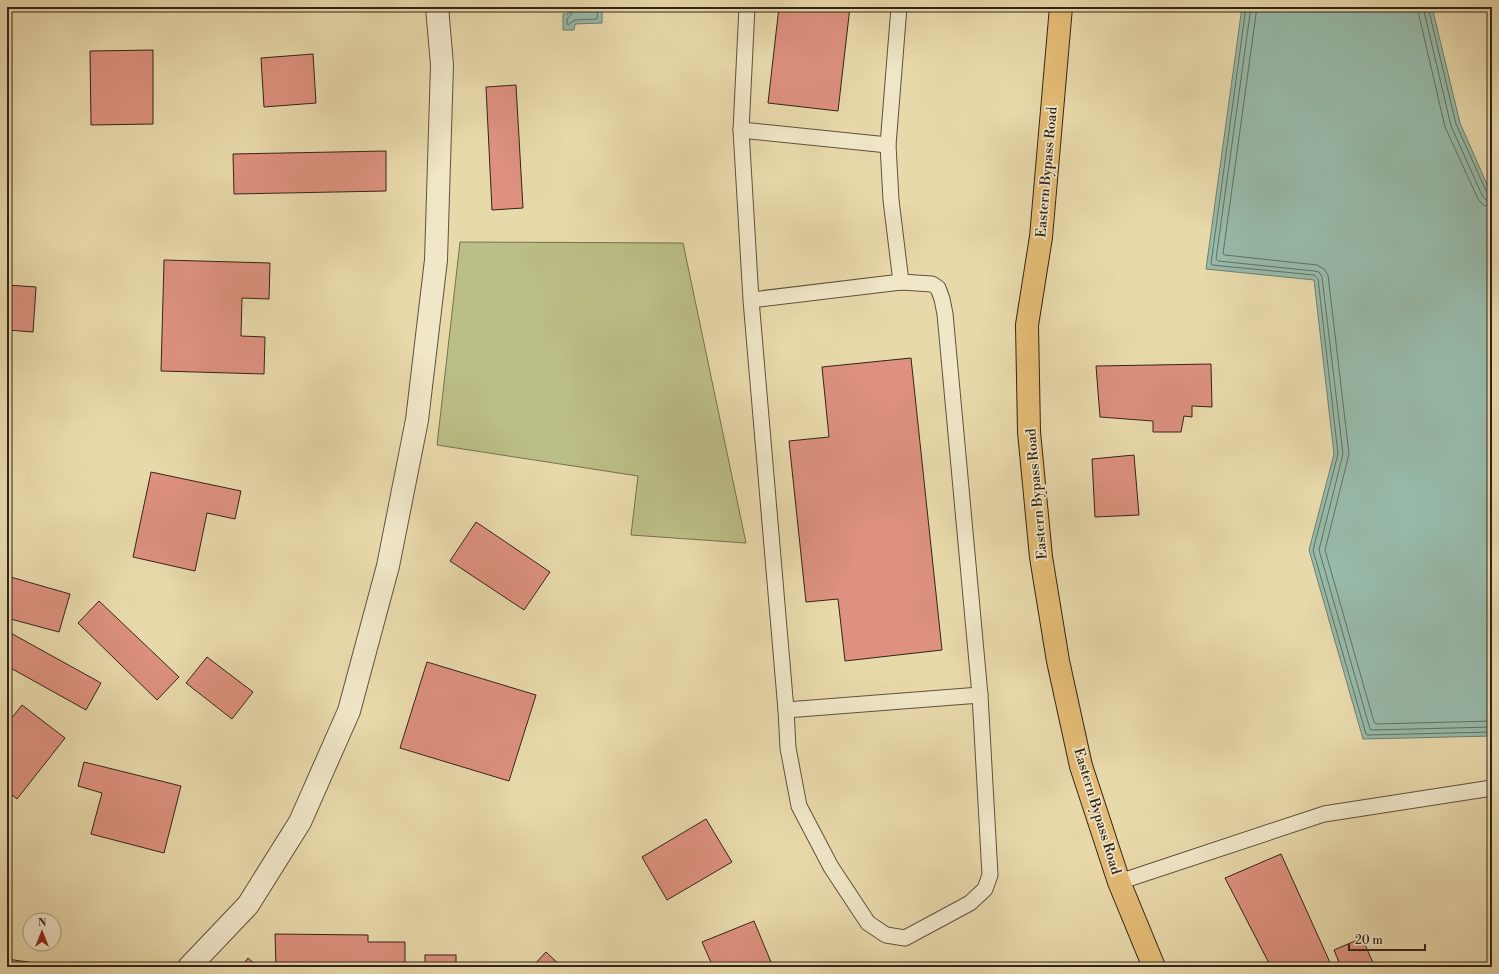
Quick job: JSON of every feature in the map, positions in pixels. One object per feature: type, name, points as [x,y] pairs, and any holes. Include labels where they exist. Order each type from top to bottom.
[{"type":"main road","name":"Eastern Bypass Road","points":[[1061,7],[1041,236],[1027,325],[1029,432],[1041,557],[1058,661],[1081,766],[1120,882],[1154,967]]},
{"type":"street","points":[[189,967],[248,905],[300,822],[349,711],[388,566],[417,420],[436,260],[442,65],[437,7]]},
{"type":"lane","points":[[747,7],[741,130],[751,300],[788,748],[799,806],[831,868],[868,923],[886,935],[905,938],[970,903],[985,889],[990,875],[980,695],[945,314],[942,299],[938,288],[932,284],[901,282],[751,300]]},
{"type":"lane","points":[[899,7],[888,145],[891,200],[901,282]]},
{"type":"lane","points":[[741,130],[888,145]]},
{"type":"lane","points":[[786,710],[980,695]]},
{"type":"lane","points":[[1120,882],[1324,814],[1492,788]]},
{"type":"green space","points":[[460,242],[683,243],[746,543],[631,535],[638,476],[437,445]]},
{"type":"water","points":[[568,7],[602,7],[602,23],[575,24],[574,30],[563,30],[563,14],[568,14]]},
{"type":"water","points":[[1242,7],[1432,7],[1460,123],[1492,196],[1492,736],[1363,739],[1309,550],[1334,454],[1314,280],[1206,269]]},
{"type":"building","points":[[779,7],[850,7],[838,111],[768,103]]},
{"type":"building","points":[[153,50],[153,124],[91,125],[90,51]]},
{"type":"building","points":[[313,54],[316,103],[264,107],[261,58]]},
{"type":"building","points":[[516,85],[523,208],[492,210],[486,87]]},
{"type":"building","points":[[386,151],[386,191],[234,194],[233,154]]},
{"type":"building","points":[[164,260],[270,263],[269,299],[242,298],[241,336],[265,337],[264,374],[161,371]]},
{"type":"building","points":[[7,285],[36,287],[33,332],[7,330]]},
{"type":"building","points":[[911,358],[942,650],[845,661],[838,599],[806,602],[789,441],[829,437],[822,367]]},
{"type":"building","points":[[1211,364],[1212,407],[1192,406],[1192,417],[1184,416],[1181,432],[1153,432],[1153,421],[1100,417],[1096,366]]},
{"type":"building","points":[[1134,455],[1139,515],[1095,517],[1092,459]]},
{"type":"building","points":[[151,472],[241,491],[235,519],[207,513],[195,571],[133,557]]},
{"type":"building","points":[[476,522],[550,572],[524,610],[450,561]]},
{"type":"building","points":[[7,576],[70,594],[59,632],[7,618]]},
{"type":"building","points":[[99,601],[179,677],[157,700],[78,623]]},
{"type":"building","points":[[7,631],[101,683],[86,710],[7,666]]},
{"type":"building","points":[[207,657],[253,692],[232,719],[186,683]]},
{"type":"building","points":[[427,662],[536,695],[509,781],[400,748]]},
{"type":"building","points":[[22,705],[65,738],[17,799],[7,791],[7,724]]},
{"type":"building","points":[[84,762],[181,786],[164,853],[91,834],[102,793],[78,786]]},
{"type":"building","points":[[706,819],[732,862],[667,900],[642,857]]},
{"type":"building","points":[[1281,854],[1332,967],[1271,967],[1225,878]]},
{"type":"building","points":[[754,921],[773,967],[713,967],[702,942]]},
{"type":"building","points":[[275,934],[368,935],[368,942],[405,942],[405,967],[276,967]]},
{"type":"building","points":[[1362,938],[1375,967],[1341,967],[1334,950]]},
{"type":"building","points":[[546,952],[562,967],[532,967]]},
{"type":"building","points":[[425,955],[456,955],[456,967],[425,967]]},
{"type":"building","points":[[248,958],[258,967],[241,967]]},
{"type":"building","points":[[7,959],[42,964],[41,967],[7,967]]}]
